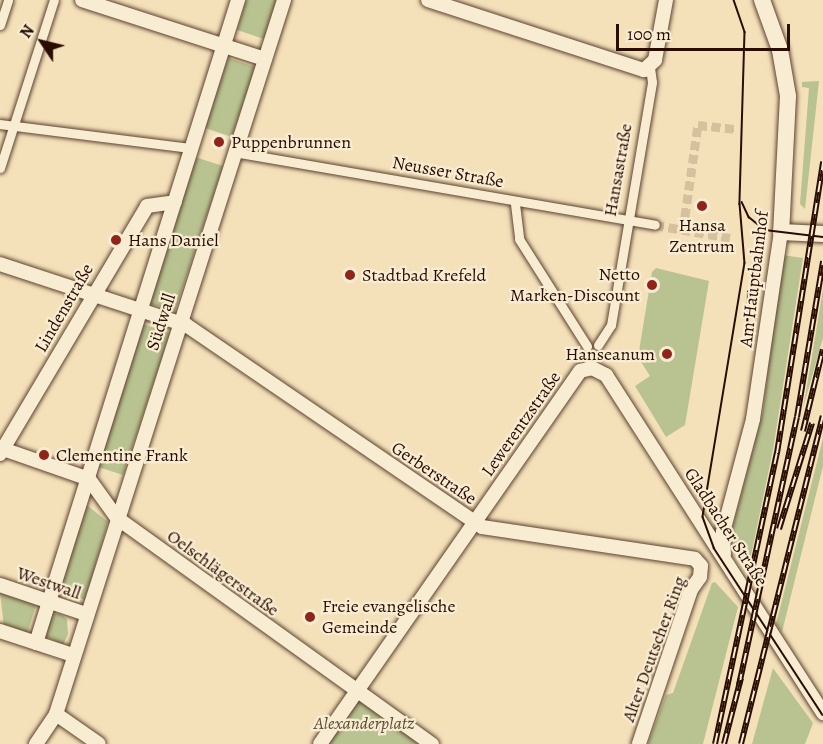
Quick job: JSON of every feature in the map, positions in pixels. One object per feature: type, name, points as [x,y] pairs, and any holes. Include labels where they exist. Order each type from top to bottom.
[{"type":"street","points":[[0,25],[8,0]]},
{"type":"street","points":[[0,168],[54,0]]},
{"type":"street","points":[[82,0],[101,3],[265,59]]},
{"type":"street","name":"Südwall","points":[[36,643],[238,0]]},
{"type":"street","name":"Südwall","points":[[36,744],[56,714],[179,322],[284,0]]},
{"type":"street","points":[[428,0],[638,69],[650,68]]},
{"type":"street","name":"Hansastraße","points":[[598,345],[611,325],[652,82],[650,68],[666,0]]},
{"type":"street","name":"Am Hauptbahnhof","points":[[726,562],[723,532],[753,419],[781,232],[788,96],[780,50],[762,0]]},
{"type":"street","points":[[0,124],[192,148]]},
{"type":"street","name":"Neusser Straße","points":[[234,152],[515,204],[655,225]]},
{"type":"street","name":"Lindenstraße","points":[[1,450],[147,206],[175,202]]},
{"type":"street","points":[[515,204],[519,239],[587,346]]},
{"type":"street","points":[[781,232],[823,234]]},
{"type":"street","name":"Gerberstraße","points":[[0,264],[179,322],[474,522],[498,532],[685,556],[700,566]]},
{"type":"street","name":"Gladbacher Straße","points":[[591,368],[606,375],[823,713]]},
{"type":"street","name":"Lewerentzstraße","points":[[320,744],[580,371],[591,368]]},
{"type":"street","points":[[1,450],[89,479]]},
{"type":"street","name":"Oelschlägerstraße","points":[[89,479],[117,518],[356,692]]},
{"type":"street","name":"Alter Deutscher Ring","points":[[639,744],[691,590],[700,577],[700,566]]},
{"type":"street","name":"Westwall","points":[[0,585],[86,614]]},
{"type":"street","points":[[0,631],[74,655]]},
{"type":"street","points":[[356,692],[432,744]]},
{"type":"street","points":[[56,714],[99,744]]},
{"type":"green space","points":[[246,0],[277,0],[264,39],[237,30]]},
{"type":"green space","points":[[228,58],[255,67],[232,137],[205,128]]},
{"type":"green space","points":[[819,81],[805,209],[800,204],[809,88],[802,87],[802,82]]},
{"type":"green space","points":[[195,157],[223,166],[175,311],[148,303]]},
{"type":"green space","points":[[782,255],[803,258],[773,450],[748,570],[729,541],[763,411]]},
{"type":"green space","points":[[656,268],[709,281],[685,425],[666,437],[635,386],[650,376],[638,357],[652,272]]},
{"type":"green space","points":[[823,289],[823,338],[803,408],[810,368]]},
{"type":"green space","points":[[143,324],[170,333],[123,475],[95,466]]},
{"type":"green space","points":[[823,438],[823,466],[782,632],[776,624]]},
{"type":"green space","points":[[84,503],[108,522],[85,600],[57,591]]},
{"type":"green space","points":[[715,582],[738,607],[703,744],[648,744],[666,695],[673,693],[712,583]]},
{"type":"green space","points":[[0,593],[36,605],[27,634],[4,627]]},
{"type":"green space","points":[[51,614],[60,614],[67,619],[68,634],[63,645],[46,636]]},
{"type":"green space","points":[[773,668],[813,723],[805,744],[752,744]]},
{"type":"green space","name":"Alexanderplatz","points":[[358,695],[428,744],[324,744]]},
{"type":"tunnel","points":[[683,230],[698,125],[735,129]]},
{"type":"tunnel","points":[[655,225],[730,238]]},
{"type":"tram line","points":[[734,0],[745,32],[740,204],[745,263],[703,517],[714,548],[823,715]]},
{"type":"tram line","points":[[742,202],[749,217],[765,230],[823,237]]},
{"type":"tram line","points":[[747,336],[748,292]]},
{"type":"railway","points":[[715,744],[777,453],[823,162]]},
{"type":"railway","points":[[739,685],[797,417],[823,261]]},
{"type":"railway","points":[[803,431],[823,349]]},
{"type":"railway","points":[[741,744],[823,416]]},
{"type":"railway","points":[[779,529],[812,423]]},
{"type":"railway","points":[[724,744],[741,678]]},
{"type":"place","name":"Puppenbrunnen","points":[[219,142]]},
{"type":"place","name":"Hansa Zentrum","points":[[702,206]]},
{"type":"place","name":"Hans Daniel","points":[[116,240]]},
{"type":"place","name":"Stadtbad Krefeld","points":[[350,275]]},
{"type":"place","name":"Netto Marken-Discount","points":[[652,285]]},
{"type":"place","name":"Hanseanum","points":[[667,354]]},
{"type":"place","name":"Clementine Frank","points":[[44,455]]},
{"type":"place","name":"Freie evangelische Gemeinde","points":[[310,617]]}]
